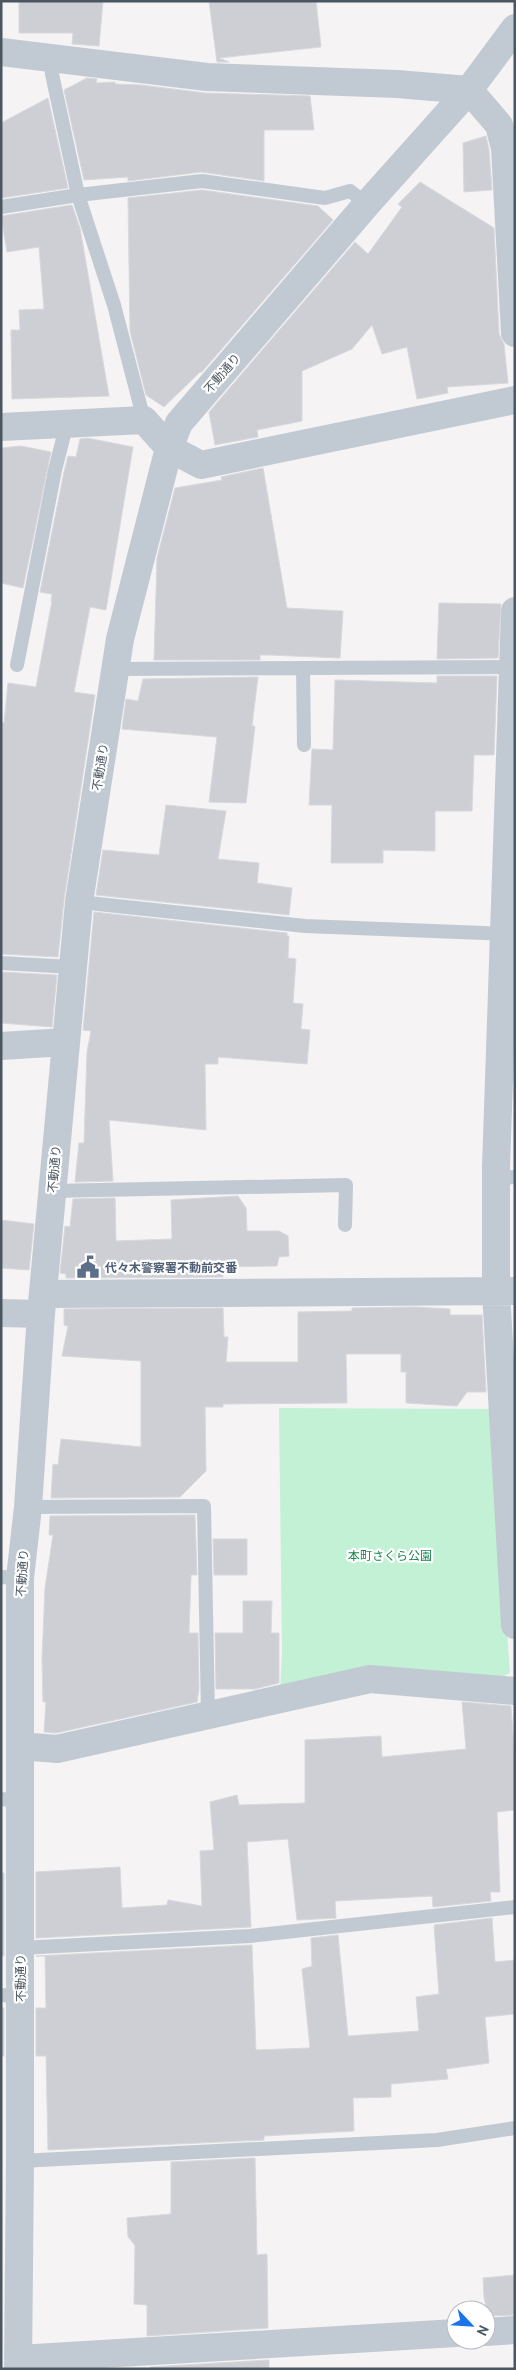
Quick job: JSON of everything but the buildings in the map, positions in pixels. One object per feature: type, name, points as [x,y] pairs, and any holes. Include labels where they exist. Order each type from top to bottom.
[{"type":"street","name":"不動通り","points":[[18,2364],[10,2331],[10,2224],[20,2161],[10,1996],[20,1948],[10,1800],[20,1746],[11,1577],[28,1507],[42,1304],[79,902],[120,639],[169,448],[179,423],[367,204],[469,90],[515,28]]},
{"type":"street","points":[[1,52],[207,77],[398,84],[469,90],[499,125],[510,162],[515,333]]},
{"type":"street","points":[[1,427],[144,420],[169,448],[201,465],[515,400]]},
{"type":"street","points":[[515,611],[505,1178],[506,1291],[515,1625]]},
{"type":"street","points":[[1,1046],[66,1042]]},
{"type":"street","points":[[1,1312],[42,1304],[506,1291]]},
{"type":"street","points":[[20,1746],[57,1749],[370,1679],[515,1691]]},
{"type":"street","points":[[496,2331],[515,2330]]},
{"type":"street","points":[[18,2364],[446,2334]]},
{"type":"lane","points":[[51,57],[52,74],[78,195],[114,305],[144,420]]},
{"type":"lane","points":[[1,207],[78,195],[202,181],[326,198],[350,191],[367,204]]},
{"type":"lane","points":[[17,665],[55,470],[67,423]]},
{"type":"lane","points":[[115,668],[513,667]]},
{"type":"lane","points":[[303,668],[304,745]]},
{"type":"lane","points":[[79,902],[306,926],[509,934]]},
{"type":"lane","points":[[1,963],[72,967]]},
{"type":"lane","points":[[52,1191],[346,1185],[345,1225]]},
{"type":"lane","points":[[28,1507],[204,1506],[208,1716]]},
{"type":"lane","points":[[20,1948],[250,1936],[515,1907]]},
{"type":"lane","points":[[20,2161],[437,2140],[515,2128]]},
{"type":"green space","name":"本町さくら公園","points":[[279,1408],[491,1409],[510,1673],[494,1681],[280,1693],[282,1651]]},
{"type":"place","name":"代々木警察署不動前交番","points":[[88,1267]]}]
